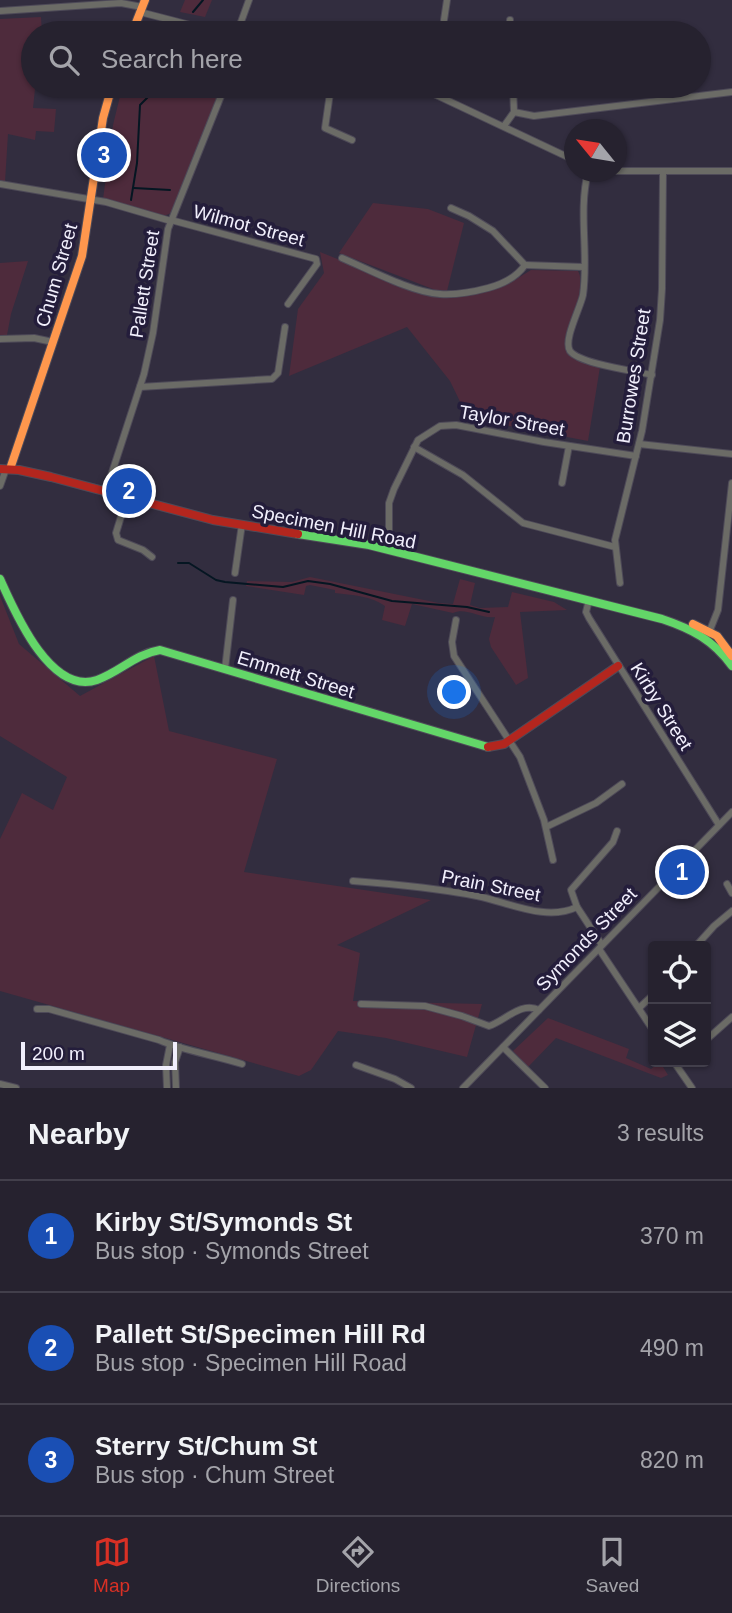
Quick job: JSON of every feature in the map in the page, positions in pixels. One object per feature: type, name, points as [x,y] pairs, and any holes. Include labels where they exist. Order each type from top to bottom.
[{"type":"street","points":[[42,9],[43,0]]},
{"type":"street","points":[[241,21],[249,0]]},
{"type":"street","points":[[444,20],[447,0]]},
{"type":"street","points":[[0,11],[121,4],[143,6],[186,21]]},
{"type":"street","points":[[711,95],[732,92]]},
{"type":"street","name":"Chum Street","points":[[5,469],[82,256],[103,118],[109,98]]},
{"type":"street","name":"Pallett Street","points":[[106,491],[140,387],[151,341],[165,243],[171,221],[221,98]]},
{"type":"street","points":[[329,98],[325,128],[352,139]]},
{"type":"street","points":[[443,98],[564,155]]},
{"type":"street","points":[[504,126],[514,112],[513,98]]},
{"type":"street","points":[[514,112],[533,116],[682,98]]},
{"type":"street","points":[[627,172],[732,172]]},
{"type":"street","name":"Burrowes Street","points":[[620,583],[615,547],[652,375],[662,289],[663,172]]},
{"type":"street","points":[[587,182],[583,197],[584,267],[581,302],[568,341],[570,351],[587,360],[652,375]]},
{"type":"street","name":"Wilmot Street","points":[[0,184],[91,199],[317,261],[288,304]]},
{"type":"street","points":[[450,208],[470,216],[493,231],[525,265],[584,267]]},
{"type":"street","points":[[342,258],[401,283],[439,294],[473,291],[496,285],[517,275],[525,265]]},
{"type":"street","points":[[140,387],[272,379],[276,376],[285,327]]},
{"type":"street","points":[[0,339],[34,338],[53,342]]},
{"type":"street","name":"Taylor Street","points":[[389,550],[391,497],[414,447],[428,432],[440,426],[451,425],[636,456]]},
{"type":"street","points":[[639,444],[732,454]]},
{"type":"street","points":[[562,483],[569,446]]},
{"type":"street","points":[[414,447],[463,474],[523,523],[615,547]]},
{"type":"street","points":[[0,486],[5,469]]},
{"type":"street","name":"Specimen Hill Road","points":[[5,469],[106,491],[197,516],[348,540],[662,619],[709,634]]},
{"type":"street","points":[[709,634],[718,610],[732,483]]},
{"type":"street","points":[[127,498],[116,537],[120,543],[142,550],[152,557]]},
{"type":"street","points":[[235,573],[242,524]]},
{"type":"street","name":"Emmett Street","points":[[0,579],[27,637],[71,679],[80,683],[96,681],[141,654],[160,650],[483,747],[499,746],[510,740],[618,666]]},
{"type":"street","points":[[225,669],[233,600]]},
{"type":"street","name":"Kirby Street","points":[[589,600],[587,614],[719,825]]},
{"type":"street","points":[[456,620],[452,647],[456,660],[523,764],[546,827],[553,860]]},
{"type":"street","points":[[709,634],[723,642],[732,656]]},
{"type":"street","points":[[709,634],[732,666]]},
{"type":"street","points":[[546,827],[596,803],[622,784]]},
{"type":"street","name":"Symonds Street","points":[[463,1088],[732,811]]},
{"type":"street","points":[[617,831],[613,842],[571,890],[577,907],[648,1022]]},
{"type":"street","name":"Prain Street","points":[[353,881],[477,896],[541,911],[565,912],[577,907]]},
{"type":"street","points":[[727,884],[732,893]]},
{"type":"street","points":[[700,941],[732,911]]},
{"type":"street","points":[[639,1008],[648,1000]]},
{"type":"street","points":[[361,1004],[425,1006],[489,1026],[524,1008],[532,1007],[538,1010]]},
{"type":"street","points":[[37,1009],[49,1009],[242,1063]]},
{"type":"street","points":[[711,1036],[732,1017]]},
{"type":"street","points":[[167,1088],[166,1065],[170,1045]]},
{"type":"street","points":[[176,1088],[175,1062],[180,1047]]},
{"type":"street","points":[[503,1047],[545,1088]]},
{"type":"street","points":[[356,1065],[395,1079],[411,1088]]},
{"type":"street","points":[[678,1067],[692,1088]]},
{"type":"street","points":[[0,1084],[16,1088]]},
{"type":"shaded area","points":[[185,0],[212,0],[205,17],[180,12]]},
{"type":"shaded area","points":[[41,17],[41,21],[21,21],[21,98],[34,98],[33,108],[56,109],[54,132],[36,131],[35,140],[8,134],[5,182],[0,181],[0,19]]},
{"type":"shaded area","points":[[120,98],[217,98],[171,213],[164,216],[103,199]]},
{"type":"shaded area","points":[[373,203],[428,209],[464,223],[447,291],[438,291],[339,253]]},
{"type":"shaded area","points":[[320,252],[425,294],[446,297],[510,283],[531,270],[578,271],[578,302],[565,345],[570,353],[581,360],[600,367],[588,441],[468,418],[450,381],[407,327],[289,376],[298,309],[324,273]]},
{"type":"shaded area","points":[[28,261],[7,335],[0,335],[0,263]]},
{"type":"shaded area","points":[[310,577],[453,604],[460,579],[475,583],[470,605],[480,608],[508,607],[512,592],[554,602],[567,610],[520,612],[528,678],[516,685],[491,647],[489,639],[495,617],[463,611],[453,613],[412,604],[405,626],[382,620],[385,606],[368,598],[335,593],[335,590],[310,585],[306,586],[304,595],[246,586],[247,581],[292,582]]},
{"type":"shaded area","points":[[0,596],[19,644],[80,696],[154,656],[169,731],[277,759],[244,872],[431,900],[337,945],[360,953],[353,1001],[482,1004],[467,1057],[386,1038],[338,1031],[311,1070],[299,1076],[0,991],[0,839],[22,793],[53,810],[67,777],[0,736]]},
{"type":"shaded area","points":[[548,1018],[629,1049],[626,1058],[651,1069],[663,1067],[668,1075],[661,1078],[556,1038],[528,1067],[513,1051]]},
{"type":"waterway","points":[[193,12],[203,0]]},
{"type":"waterway","points":[[131,200],[137,163],[140,105],[147,98]]},
{"type":"waterway","points":[[134,188],[170,190]]},
{"type":"waterway","points":[[178,563],[189,563],[216,580],[225,582],[283,587],[308,581],[330,584],[392,601],[467,607],[489,612]]},
{"type":"traffic: fast","points":[[298,534],[369,545],[662,619],[701,636],[732,666]]},
{"type":"traffic: fast","points":[[0,579],[24,629],[36,647],[49,663],[64,675],[80,682],[97,680],[143,655],[160,650],[488,747]]},
{"type":"traffic: slow","points":[[137,21],[145,0]]},
{"type":"traffic: slow","points":[[10,469],[82,256],[103,118],[109,98]]},
{"type":"traffic: slow","points":[[693,624],[717,636],[732,656]]},
{"type":"traffic: jam","points":[[0,469],[51,477],[213,520],[298,534]]},
{"type":"traffic: jam","points":[[488,747],[504,744],[618,666]]},
{"type":"place","name":"Sterry St/Chum St","points":[[104,155]]},
{"type":"place","name":"Pallett St/Specimen Hill Rd","points":[[129,491]]},
{"type":"place","name":"Kirby St/Symonds St","points":[[682,872]]}]
